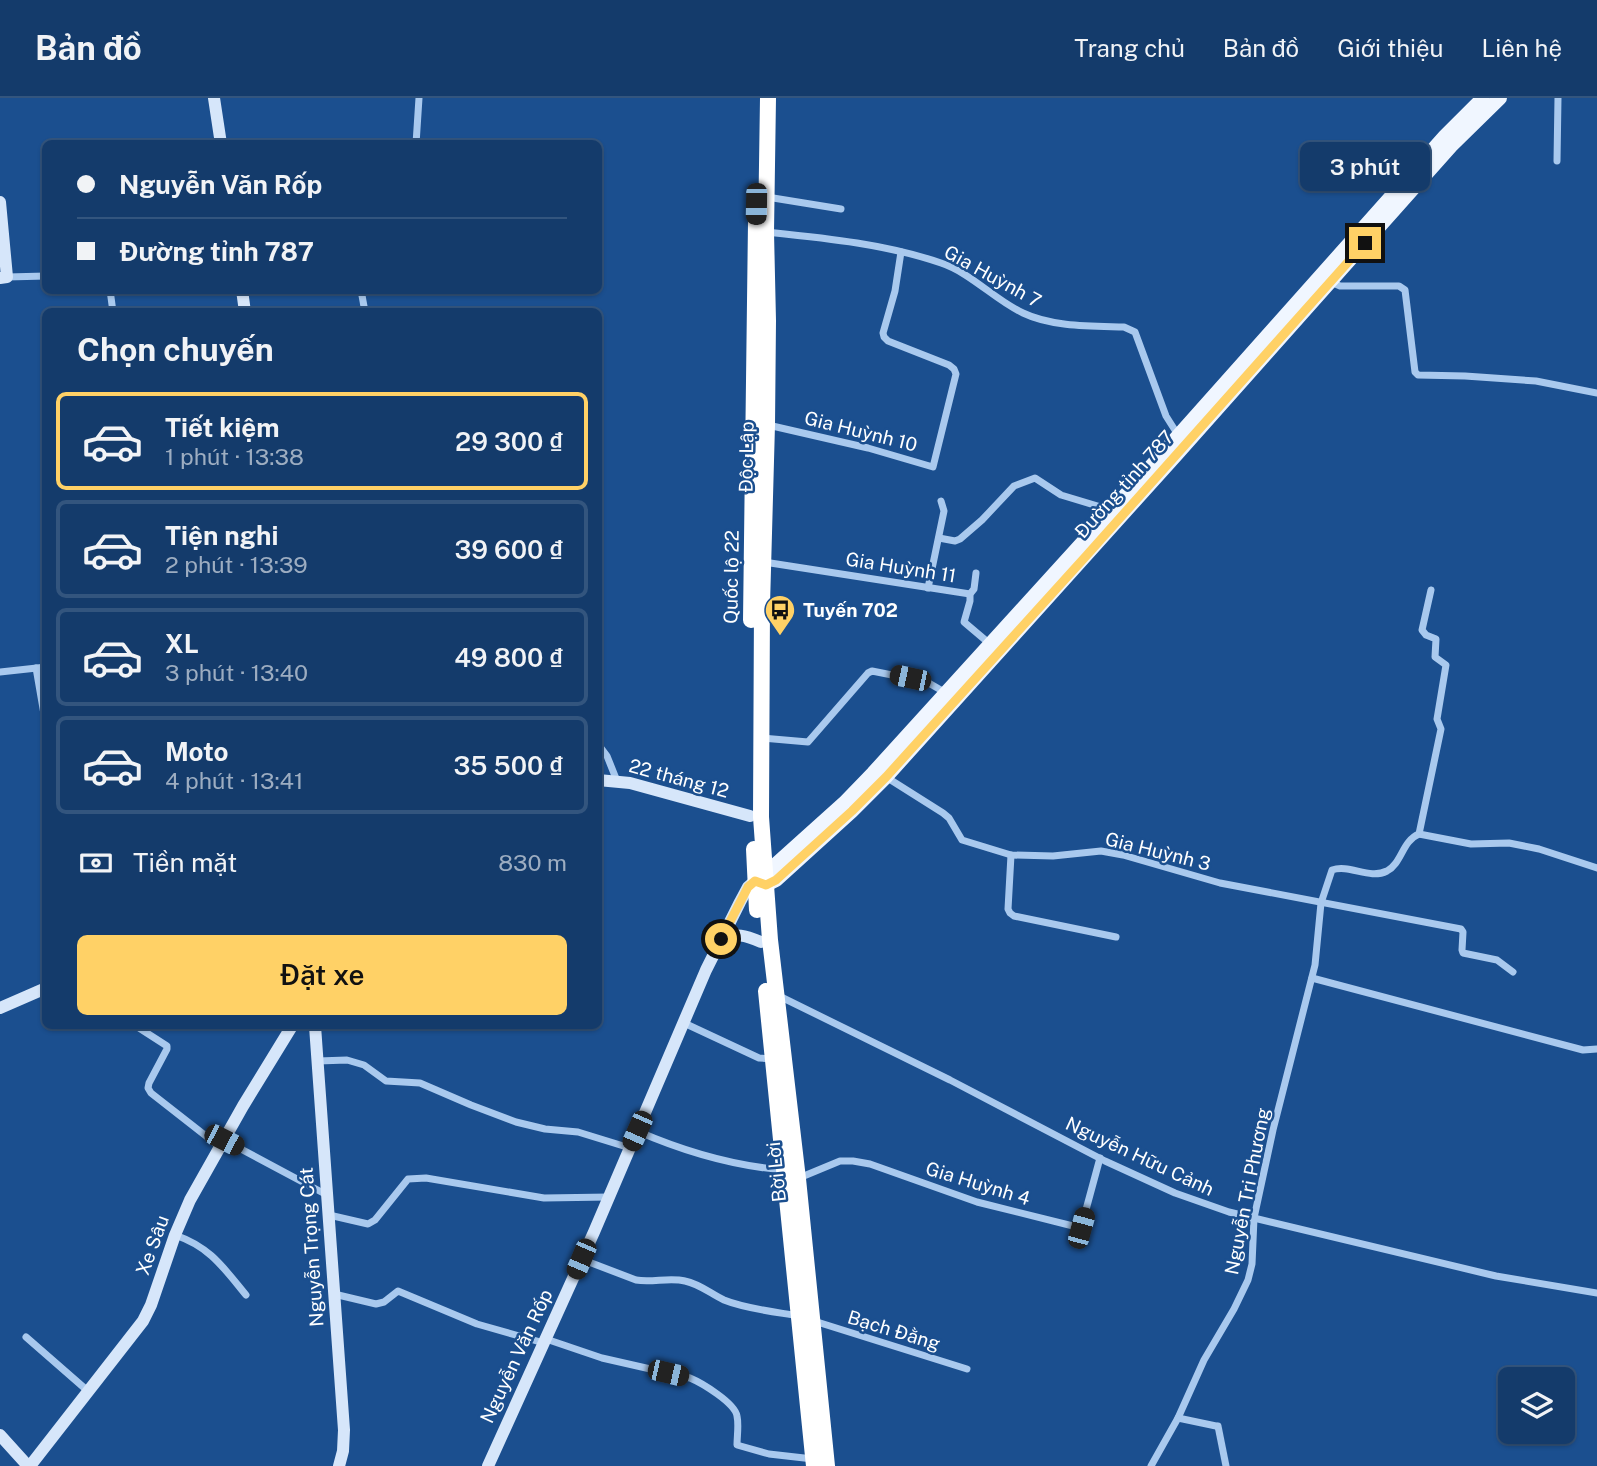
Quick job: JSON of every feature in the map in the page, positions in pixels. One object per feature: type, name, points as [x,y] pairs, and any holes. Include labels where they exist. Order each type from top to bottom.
[{"type":"highway","name":"Độc Lập","points":[[755,817],[760,738],[768,321],[761,231],[758,98]]},
{"type":"highway","name":"Độc Lập","points":[[761,231],[766,197],[768,98]]},
{"type":"highway","name":"Quốc lộ 22","points":[[761,231],[754,850],[762,880]]},
{"type":"highway","name":"Bời Lời","points":[[762,880],[761,942],[773,1059],[791,1174]]},
{"type":"highway","name":"Bời Lời","points":[[762,880],[777,995],[818,1464]]},
{"type":"main road","name":"Đường tỉnh 787","points":[[762,880],[873,773],[1112,510],[1436,145],[1483,98]]},
{"type":"main road","name":"Đường tỉnh 787","points":[[762,880],[776,880],[886,777],[1451,146],[1500,98]]},
{"type":"street","points":[[214,98],[220,140]]},
{"type":"street","points":[[416,140],[419,98]]},
{"type":"street","points":[[1557,160],[1558,98]]},
{"type":"street","points":[[766,197],[841,209]]},
{"type":"street","points":[[0,202],[4,278],[42,276]]},
{"type":"street","name":"Gia Huỳnh 7","points":[[761,231],[827,238],[901,252],[944,264],[1021,312],[1039,320],[1124,327],[1135,332],[1166,416],[1178,435]]},
{"type":"street","name":"Gia Huỳnh 10","points":[[767,425],[868,447],[933,467],[956,374],[949,365],[884,337],[901,252]]},
{"type":"street","points":[[1330,282],[1340,286],[1399,286],[1405,290],[1415,372],[1420,376],[1469,376],[1536,381],[1597,393]]},
{"type":"street","points":[[939,538],[955,541],[960,539],[1014,486],[1035,478],[1061,495],[1112,510]]},
{"type":"street","points":[[928,588],[944,511],[941,501]]},
{"type":"street","name":"Gia Huỳnh 11","points":[[764,562],[970,594],[964,622],[990,645]]},
{"type":"street","points":[[970,594],[974,589],[976,573]]},
{"type":"street","points":[[1431,590],[1422,630],[1436,639],[1435,657],[1446,665],[1437,719],[1441,729],[1419,834],[1471,845],[1509,843],[1539,849],[1597,868]]},
{"type":"street","points":[[0,672],[42,667]]},
{"type":"street","points":[[36,668],[42,703]]},
{"type":"street","points":[[760,738],[808,742],[872,671],[927,682],[946,693]]},
{"type":"street","points":[[602,749],[617,781]]},
{"type":"street","name":"Gia Huỳnh 3","points":[[886,777],[943,813],[962,840],[1011,855],[1053,856],[1101,851],[1220,883],[1461,929],[1463,953],[1497,960],[1513,972]]},
{"type":"street","name":"22 tháng 12","points":[[602,780],[630,783],[755,817]]},
{"type":"street","name":"Nguyễn Tri Phương","points":[[1151,1466],[1248,1280],[1252,1264],[1254,1218],[1315,965],[1321,903],[1332,870],[1346,868],[1366,873],[1388,871],[1407,842],[1419,834]]},
{"type":"street","points":[[1011,855],[1010,913],[1116,937]]},
{"type":"street","name":"Nguyễn Văn Rốp","points":[[488,1466],[721,939],[748,887],[762,880]]},
{"type":"street","points":[[721,939],[733,935],[746,936],[761,942]]},
{"type":"street","points":[[1312,978],[1583,1050],[1597,1049]]},
{"type":"street","points":[[0,1008],[42,990]]},
{"type":"street","name":"Nguyễn Hữu Cảnh","points":[[777,995],[1175,1193],[1229,1212],[1496,1276],[1597,1293]]},
{"type":"street","points":[[684,1023],[759,1058],[773,1059]]},
{"type":"street","points":[[141,1029],[167,1046],[149,1083],[151,1093],[222,1143],[327,1195]]},
{"type":"street","name":"Xe Sâu","points":[[29,1466],[147,1314],[190,1200],[290,1029]]},
{"type":"street","name":"Nguyễn Trọng Cát","points":[[315,1029],[344,1430],[339,1466]]},
{"type":"street","points":[[318,1061],[347,1060],[364,1065],[386,1081],[420,1083],[516,1122],[545,1129],[578,1132],[630,1148]]},
{"type":"street","points":[[637,1131],[715,1158],[791,1174]]},
{"type":"street","name":"Gia Huỳnh 4","points":[[791,1174],[840,1161],[870,1164],[977,1202],[1081,1228],[1100,1158]]},
{"type":"street","points":[[329,1215],[368,1224],[375,1220],[408,1179],[426,1178],[544,1198],[609,1197]]},
{"type":"street","points":[[175,1235],[208,1251],[246,1295]]},
{"type":"street","name":"Bạch Đằng","points":[[581,1259],[636,1280],[684,1280],[735,1304],[806,1318],[967,1369]]},
{"type":"street","points":[[334,1294],[376,1304],[384,1302],[398,1291],[477,1324],[602,1358],[690,1378],[734,1408],[737,1414],[737,1445],[818,1464]]},
{"type":"street","points":[[26,1338],[89,1392]]},
{"type":"street","points":[[1178,1418],[1216,1426],[1226,1466]]},
{"type":"street","points":[[0,1435],[29,1466]]},
{"type":"place","name":"Tuyến 702","points":[[780,637]]},
{"type":"route","points":[[721,939],[748,887],[755,881],[766,885],[776,880],[886,777],[1365,243]]}]
